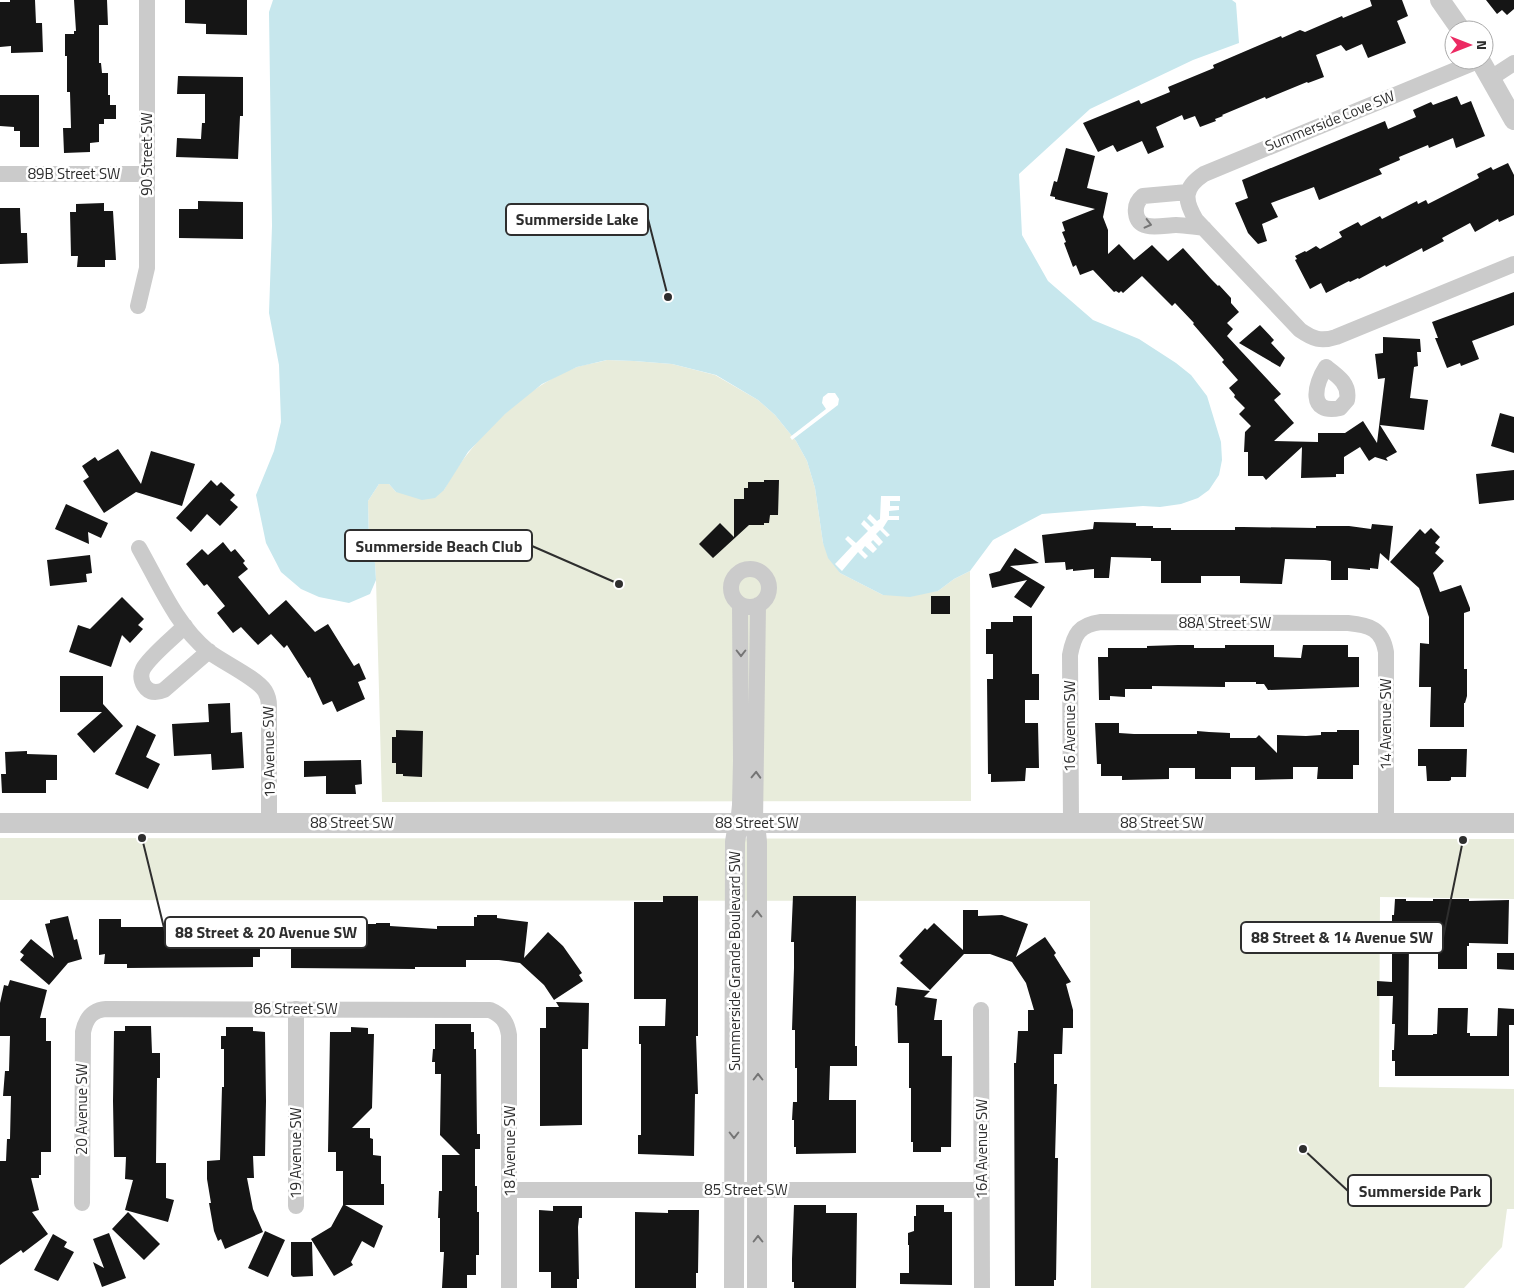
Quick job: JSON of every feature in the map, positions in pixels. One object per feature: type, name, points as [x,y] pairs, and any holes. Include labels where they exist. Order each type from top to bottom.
[{"type":"street","name":"90 Street SW","points":[[138,306],[147,268],[147,0]]},
{"type":"street","points":[[1440,0],[1454,20]]},
{"type":"street","points":[[1491,78],[1514,63]]},
{"type":"street","name":"Summerside Cove SW","points":[[1188,192],[1194,181],[1229,162],[1455,70]]},
{"type":"street","points":[[1486,70],[1514,120]]},
{"type":"street","name":"89B Street SW","points":[[0,174],[147,174]]},
{"type":"street","points":[[1204,228],[1173,224],[1147,226],[1139,222],[1136,217],[1136,205],[1143,196],[1188,192],[1190,210],[1196,220],[1204,228],[1300,330],[1320,340],[1336,337],[1514,264]]},
{"type":"street","points":[[1320,340],[1326,367]]},
{"type":"street","name":"19 Avenue SW","points":[[139,548],[185,626],[208,651],[261,686],[268,698],[270,823]]},
{"type":"street","name":"Summerside Grande Boulevard SW","points":[[734,1288],[735,852],[747,824],[758,606],[767,597],[768,584],[762,574],[750,569],[738,572],[731,583],[732,595],[740,605],[741,779],[747,824],[757,842],[758,1288]]},
{"type":"street","points":[[740,605],[746,607],[758,606]]},
{"type":"street","name":"88A Street SW","points":[[1078,631],[1086,626],[1101,622],[1348,623],[1362,624],[1374,629]]},
{"type":"street","points":[[185,626],[146,664],[141,675],[146,688],[155,692],[164,690],[208,651]]},
{"type":"street","name":"14 Avenue SW","points":[[1374,629],[1382,639],[1386,652],[1386,823]]},
{"type":"street","name":"16 Avenue SW","points":[[1071,823],[1070,655],[1072,644],[1078,631]]},
{"type":"street","name":"88 Street SW","points":[[0,823],[1514,823]]},
{"type":"street","name":"86 Street SW","points":[[90,1015],[101,1009],[480,1009],[490,1010],[502,1017]]},
{"type":"street","name":"19 Avenue SW","points":[[296,1009],[296,1206]]},
{"type":"street","name":"16A Avenue SW","points":[[981,1010],[982,1288]]},
{"type":"street","name":"20 Avenue SW","points":[[82,1204],[83,1032],[90,1015]]},
{"type":"street","name":"18 Avenue SW","points":[[502,1017],[509,1035],[509,1288]]},
{"type":"street","name":"85 Street SW","points":[[510,1190],[982,1190]]},
{"type":"green space","points":[[607,360],[672,364],[715,375],[758,400],[775,415],[796,441],[807,461],[815,488],[823,543],[840,573],[883,595],[938,591],[954,579],[970,571],[971,801],[382,802],[376,580],[375,563],[369,544],[368,501],[379,484],[389,484],[396,492],[444,490],[468,453],[483,435],[519,402],[538,387],[557,376],[577,367]]},
{"type":"green space","points":[[0,838],[1514,839],[1514,899],[1380,897],[1379,1087],[1514,1089],[1514,1209],[1507,1209],[1502,1247],[1464,1288],[1091,1288],[1090,901],[0,900]]},
{"type":"water","points":[[273,0],[1232,0],[1236,3],[1239,43],[1193,60],[1090,109],[1019,174],[1022,235],[1048,281],[1093,320],[1139,339],[1191,375],[1207,396],[1221,442],[1222,460],[1219,475],[1209,490],[1198,498],[1181,504],[1042,514],[993,540],[970,571],[954,579],[938,591],[910,597],[883,595],[840,573],[828,558],[823,543],[815,488],[807,461],[796,441],[775,415],[758,400],[716,375],[672,364],[607,360],[577,367],[542,384],[505,414],[468,452],[444,490],[435,498],[422,500],[396,492],[389,484],[379,484],[368,501],[369,544],[375,563],[376,580],[370,594],[349,603],[319,597],[301,589],[281,572],[266,543],[256,495],[274,451],[281,422],[279,365],[269,313],[272,226],[269,12]]},
{"type":"pier","points":[[828,393],[835,393],[839,399],[838,405],[792,440],[790,437],[826,409],[822,403],[823,397]]},
{"type":"pier","points":[[881,496],[900,496],[900,501],[890,501],[890,506],[899,506],[899,510],[889,511],[889,516],[899,516],[899,520],[888,520],[883,528],[890,535],[887,537],[880,530],[876,534],[883,542],[879,546],[873,540],[871,542],[877,549],[873,553],[865,546],[862,550],[868,556],[865,559],[858,552],[842,571],[835,564],[852,546],[845,539],[848,536],[856,543],[868,531],[861,524],[864,520],[871,527],[874,525],[867,518],[870,514],[877,521],[880,519]]},
{"type":"building","points":[[10,0],[35,0],[36,23],[42,23],[43,52],[11,53],[11,46],[0,47],[0,2],[10,2]]},
{"type":"building","points":[[74,0],[107,0],[108,25],[99,25],[99,63],[101,63],[102,73],[108,73],[108,95],[110,95],[110,105],[116,105],[116,119],[104,119],[104,124],[99,124],[99,142],[90,143],[90,152],[64,153],[63,128],[71,128],[70,92],[67,92],[65,34],[74,34],[74,31],[76,31]]},
{"type":"building","points":[[185,0],[247,0],[247,35],[206,34],[206,24],[185,23]]},
{"type":"building","points":[[1370,0],[1402,0],[1408,16],[1397,21],[1406,43],[1368,58],[1362,44],[1346,51],[1341,45],[1316,55],[1324,77],[1266,99],[1265,97],[1222,115],[1215,119],[1216,121],[1200,127],[1195,116],[1184,120],[1182,115],[1156,127],[1164,147],[1148,154],[1142,141],[1117,152],[1113,145],[1098,152],[1083,123],[1139,100],[1141,104],[1170,92],[1168,87],[1214,68],[1213,65],[1281,36],[1282,38],[1300,30],[1305,32],[1342,16],[1343,18],[1372,6]]},
{"type":"building","points":[[1486,0],[1514,0],[1514,9],[1507,15],[1502,10],[1497,14]]},
{"type":"building","points":[[178,76],[243,77],[243,116],[240,116],[238,159],[176,157],[177,138],[201,139],[202,123],[205,123],[205,94],[177,94]]},
{"type":"building","points":[[0,95],[39,95],[39,147],[20,147],[20,131],[14,131],[14,127],[0,126]]},
{"type":"building","points":[[1457,96],[1461,105],[1471,101],[1485,136],[1456,148],[1453,138],[1429,148],[1428,145],[1399,157],[1400,160],[1379,169],[1382,174],[1319,200],[1314,187],[1271,203],[1278,217],[1262,224],[1267,241],[1258,244],[1248,233],[1235,203],[1248,198],[1242,180],[1385,121],[1388,129],[1416,117],[1413,110],[1431,102],[1433,105]]},
{"type":"building","points":[[1066,148],[1095,156],[1087,188],[1108,193],[1103,217],[1108,230],[1108,254],[1119,244],[1134,260],[1152,245],[1168,261],[1183,248],[1231,298],[1231,303],[1239,312],[1227,323],[1233,329],[1227,336],[1281,394],[1274,400],[1294,423],[1274,441],[1318,442],[1318,433],[1345,433],[1363,421],[1377,443],[1385,378],[1378,379],[1375,354],[1383,353],[1383,337],[1420,339],[1421,352],[1417,352],[1418,366],[1414,367],[1410,398],[1428,400],[1424,430],[1380,425],[1397,452],[1386,458],[1388,461],[1375,457],[1369,461],[1360,447],[1344,457],[1344,474],[1336,474],[1336,477],[1301,478],[1302,447],[1266,480],[1263,476],[1248,476],[1248,452],[1244,452],[1245,432],[1251,426],[1239,414],[1245,408],[1234,397],[1235,395],[1229,388],[1238,380],[1222,362],[1224,360],[1194,323],[1175,303],[1172,306],[1142,276],[1123,293],[1121,291],[1119,293],[1114,292],[1093,270],[1080,275],[1076,265],[1073,267],[1064,243],[1066,242],[1062,232],[1065,231],[1062,222],[1095,209],[1050,196],[1054,181],[1057,182]]},
{"type":"building","points":[[1508,163],[1514,175],[1514,215],[1499,222],[1498,219],[1475,232],[1470,223],[1442,238],[1444,241],[1423,252],[1422,248],[1386,267],[1385,265],[1359,279],[1349,281],[1326,293],[1321,283],[1310,289],[1295,260],[1297,259],[1295,256],[1316,246],[1320,249],[1342,237],[1339,232],[1358,222],[1361,226],[1380,216],[1382,219],[1417,201],[1418,204],[1426,200],[1428,204],[1479,178],[1477,174],[1491,167],[1493,170]]},
{"type":"building","points":[[198,201],[243,202],[243,239],[179,238],[179,209],[198,209]]},
{"type":"building","points":[[104,203],[104,211],[113,211],[116,260],[105,260],[105,267],[77,267],[78,256],[71,256],[70,212],[76,212],[76,204]]},
{"type":"building","points":[[0,208],[20,208],[21,233],[27,233],[28,263],[0,264]]},
{"type":"building","points":[[1514,292],[1514,325],[1472,341],[1479,359],[1461,366],[1460,363],[1447,368],[1435,338],[1438,338],[1432,322]]},
{"type":"building","points":[[1260,325],[1274,340],[1271,343],[1285,358],[1280,367],[1239,343]]},
{"type":"building","points":[[1500,413],[1514,417],[1514,453],[1491,446]]},
{"type":"building","points":[[118,449],[141,484],[151,451],[195,464],[182,506],[136,492],[104,513],[83,481],[89,477],[82,466],[95,457],[98,461]]},
{"type":"building","points":[[1514,470],[1514,500],[1479,504],[1476,474]]},
{"type":"building","points":[[211,480],[217,486],[221,482],[235,495],[230,500],[238,507],[220,526],[207,514],[191,532],[176,518]]},
{"type":"building","points":[[764,480],[779,480],[778,515],[770,515],[769,523],[764,523],[764,525],[749,525],[713,558],[699,544],[720,523],[734,537],[734,499],[744,499],[744,488],[748,488],[748,482],[764,482]]},
{"type":"building","points":[[66,504],[108,523],[101,538],[88,532],[89,544],[55,529]]},
{"type":"building","points":[[1094,522],[1136,523],[1136,526],[1171,528],[1171,530],[1235,530],[1235,527],[1316,528],[1316,526],[1349,526],[1371,529],[1372,524],[1393,526],[1389,561],[1380,553],[1378,569],[1348,568],[1348,580],[1331,580],[1331,561],[1325,560],[1285,559],[1282,584],[1240,583],[1240,576],[1201,576],[1201,583],[1161,583],[1161,561],[1151,561],[1151,558],[1111,557],[1109,578],[1094,578],[1094,569],[1066,570],[1065,562],[1045,563],[1042,535],[1093,529]]},
{"type":"building","points":[[1431,528],[1440,537],[1435,543],[1440,547],[1435,553],[1444,561],[1433,573],[1440,592],[1461,585],[1470,608],[1470,611],[1464,613],[1464,669],[1467,669],[1467,696],[1464,703],[1464,727],[1430,727],[1431,687],[1419,687],[1420,643],[1429,644],[1429,617],[1419,588],[1390,562],[1420,529],[1425,534]]},
{"type":"building","points":[[223,542],[231,552],[235,549],[245,561],[243,563],[248,569],[238,577],[269,615],[286,600],[315,632],[328,624],[354,666],[359,663],[366,679],[358,682],[365,699],[337,712],[332,701],[323,705],[310,677],[308,678],[287,645],[284,648],[271,634],[258,645],[241,627],[233,633],[217,613],[225,606],[207,584],[204,586],[186,564],[202,549],[208,555]]},
{"type":"building","points":[[1015,548],[1039,563],[1010,566],[1045,587],[1031,608],[1014,597],[1027,580],[992,588],[989,574],[1000,571]]},
{"type":"building","points":[[90,555],[92,573],[86,574],[87,582],[50,586],[47,560]]},
{"type":"building","points":[[931,596],[950,596],[950,614],[931,614]]},
{"type":"building","points":[[122,597],[144,619],[138,625],[143,629],[130,643],[122,635],[111,667],[69,652],[78,625],[90,629]]},
{"type":"building","points":[[1013,616],[1032,616],[1032,674],[1039,674],[1039,700],[1025,700],[1025,723],[1038,723],[1039,768],[1026,768],[1025,781],[991,782],[991,774],[988,774],[987,679],[993,679],[993,654],[986,654],[986,629],[991,629],[991,622],[1013,622]]},
{"type":"building","points":[[1194,645],[1194,648],[1225,648],[1225,645],[1274,645],[1274,657],[1301,658],[1303,645],[1348,645],[1348,657],[1359,657],[1359,687],[1268,690],[1264,684],[1256,684],[1256,682],[1225,682],[1225,687],[1152,686],[1152,689],[1125,689],[1125,697],[1110,696],[1110,700],[1099,700],[1098,657],[1108,657],[1108,648]]},
{"type":"building","points":[[60,676],[103,676],[103,704],[123,726],[94,753],[77,734],[102,712],[60,712]]},
{"type":"building","points":[[230,703],[231,733],[242,732],[244,768],[212,770],[211,754],[174,756],[172,724],[209,722],[208,704]]},
{"type":"building","points":[[1095,723],[1119,723],[1119,733],[1197,734],[1197,731],[1230,733],[1230,738],[1256,738],[1259,735],[1277,753],[1277,735],[1306,736],[1321,735],[1321,732],[1337,732],[1337,730],[1359,730],[1359,765],[1353,765],[1353,779],[1317,779],[1318,767],[1293,767],[1293,779],[1255,780],[1255,767],[1231,767],[1231,779],[1195,779],[1195,768],[1169,768],[1169,779],[1122,780],[1122,776],[1101,776],[1101,764],[1097,764]]},
{"type":"building","points":[[137,725],[156,735],[146,757],[160,764],[148,789],[115,774]]},
{"type":"building","points":[[396,730],[423,731],[422,777],[396,774],[396,763],[392,763],[392,737],[396,737]]},
{"type":"building","points":[[1418,749],[1467,749],[1466,777],[1451,777],[1449,781],[1427,781],[1426,766],[1418,766]]},
{"type":"building","points":[[27,751],[27,754],[57,755],[57,780],[46,780],[46,793],[2,793],[1,774],[6,774],[5,752]]},
{"type":"building","points":[[361,760],[362,784],[355,785],[356,794],[326,794],[326,776],[304,777],[304,761]]},
{"type":"building","points":[[663,896],[698,896],[698,1036],[696,1036],[698,1094],[695,1094],[694,1156],[638,1154],[638,1135],[641,1135],[641,1044],[639,1044],[639,1026],[665,1026],[666,999],[634,999],[634,902],[663,902]]},
{"type":"building","points":[[793,896],[856,896],[855,1046],[857,1046],[857,1066],[830,1066],[829,1100],[856,1100],[856,1153],[796,1154],[796,1147],[794,1147],[794,1120],[792,1120],[793,1102],[797,1102],[797,1068],[795,1068],[795,1030],[792,1030],[794,942],[791,942]]},
{"type":"building","points":[[1395,899],[1406,899],[1406,901],[1433,901],[1433,899],[1469,899],[1469,901],[1509,900],[1508,944],[1469,943],[1469,946],[1467,946],[1467,969],[1438,969],[1438,946],[1434,946],[1434,944],[1409,944],[1408,1035],[1437,1034],[1438,1008],[1468,1008],[1467,1033],[1470,1033],[1470,1036],[1497,1036],[1498,1008],[1514,1009],[1514,1025],[1509,1025],[1509,1076],[1395,1076],[1395,1061],[1392,1061],[1395,1024],[1392,1024],[1393,996],[1377,996],[1377,981],[1392,982],[1394,927],[1392,927],[1392,915],[1394,915]]},
{"type":"building","points":[[963,910],[978,910],[978,916],[1002,915],[1028,924],[1016,957],[1045,937],[1056,953],[1054,955],[1071,982],[1066,984],[1073,1010],[1073,1028],[1063,1028],[1062,1054],[1054,1054],[1054,1084],[1057,1084],[1055,1158],[1058,1158],[1056,1280],[1054,1280],[1054,1286],[1015,1286],[1014,1063],[1016,1063],[1018,1031],[1028,1031],[1028,1010],[1034,1010],[1026,983],[1012,962],[990,954],[964,954],[930,990],[900,963],[903,960],[899,956],[925,928],[927,930],[934,923],[963,950]]},
{"type":"building","points":[[477,915],[497,915],[497,918],[528,922],[524,958],[548,932],[563,946],[582,973],[579,975],[583,981],[554,1000],[544,985],[520,963],[499,960],[466,960],[466,967],[415,967],[415,969],[291,968],[291,927],[301,928],[301,921],[315,922],[315,924],[390,923],[390,926],[437,929],[437,926],[474,926],[474,917],[477,917]]},
{"type":"building","points":[[68,916],[74,940],[77,939],[82,959],[68,963],[49,985],[20,960],[24,955],[20,952],[31,939],[54,958],[45,924],[50,923],[50,920]]},
{"type":"building","points":[[99,919],[121,919],[121,927],[166,927],[166,924],[191,925],[191,922],[260,925],[260,957],[253,957],[253,967],[127,968],[127,964],[104,964],[105,954],[99,955]]},
{"type":"building","points":[[1497,953],[1514,953],[1514,970],[1497,969]]},
{"type":"building","points":[[10,980],[47,990],[40,1018],[46,1018],[46,1041],[51,1041],[51,1152],[41,1152],[41,1175],[39,1175],[39,1178],[31,1178],[39,1210],[32,1212],[48,1234],[23,1253],[21,1250],[0,1265],[0,1161],[6,1161],[7,1139],[10,1139],[11,1096],[3,1096],[5,1071],[9,1071],[10,1036],[0,1036],[0,1003],[4,985],[8,986]]},
{"type":"building","points":[[897,987],[930,991],[924,997],[937,999],[934,1020],[942,1020],[942,1056],[952,1056],[951,1147],[941,1147],[941,1152],[913,1152],[913,1142],[911,1142],[911,1088],[909,1088],[909,1043],[898,1043],[897,1006],[895,1005]]},
{"type":"building","points":[[556,1002],[589,1003],[588,1049],[582,1049],[582,1125],[540,1126],[540,1028],[546,1028],[546,1007],[559,1007]]},
{"type":"building","points":[[435,1024],[471,1024],[471,1032],[474,1032],[477,1134],[480,1134],[480,1149],[475,1149],[475,1186],[477,1186],[477,1212],[479,1212],[479,1255],[476,1255],[476,1275],[467,1275],[467,1288],[442,1288],[444,1252],[440,1252],[440,1218],[438,1218],[439,1191],[442,1191],[442,1155],[460,1155],[440,1135],[441,1074],[435,1074],[435,1062],[432,1062],[433,1049],[435,1049]]},
{"type":"building","points":[[125,1026],[151,1026],[152,1053],[160,1053],[160,1078],[157,1078],[156,1163],[166,1163],[166,1198],[174,1200],[168,1222],[125,1210],[133,1180],[125,1179],[126,1157],[114,1157],[113,1101],[114,1031],[125,1031]]},
{"type":"building","points":[[226,1027],[253,1027],[253,1031],[265,1032],[266,1101],[265,1156],[253,1156],[254,1178],[247,1178],[253,1209],[263,1232],[225,1249],[221,1239],[218,1241],[214,1231],[209,1203],[211,1203],[207,1179],[207,1161],[220,1160],[222,1087],[224,1087],[224,1049],[221,1049],[221,1036],[226,1036]]},
{"type":"building","points":[[351,1027],[368,1028],[368,1034],[374,1034],[372,1108],[352,1128],[370,1128],[370,1138],[373,1139],[373,1155],[381,1156],[381,1184],[384,1184],[384,1205],[345,1205],[383,1226],[374,1248],[362,1241],[351,1262],[353,1265],[334,1276],[311,1239],[331,1227],[343,1205],[343,1171],[336,1171],[336,1152],[328,1152],[330,1032],[351,1032]]},
{"type":"building","points":[[794,1205],[826,1205],[826,1213],[857,1213],[856,1288],[794,1288],[794,1282],[792,1282],[792,1259]]},
{"type":"building","points":[[916,1205],[944,1205],[944,1212],[952,1212],[952,1285],[900,1284],[900,1273],[909,1273],[908,1233],[914,1231]]},
{"type":"building","points":[[553,1206],[582,1206],[582,1218],[579,1218],[578,1227],[579,1279],[577,1279],[577,1288],[551,1288],[551,1272],[539,1272],[539,1210],[553,1211]]},
{"type":"building","points":[[668,1210],[699,1210],[696,1288],[635,1288],[635,1212],[668,1213]]},
{"type":"building","points":[[128,1212],[160,1244],[144,1260],[112,1229]]},
{"type":"building","points":[[265,1231],[285,1240],[268,1277],[248,1268]]},
{"type":"building","points":[[109,1233],[126,1278],[102,1287],[93,1262],[104,1268],[93,1239]]},
{"type":"building","points":[[53,1234],[67,1242],[64,1247],[74,1252],[58,1281],[34,1270]]},
{"type":"building","points":[[291,1242],[312,1242],[313,1276],[293,1277],[291,1275]]},
{"type":"place","name":"Summerside Lake","points":[[668,297]]},
{"type":"place","name":"Summerside Beach Club","points":[[619,584]]},
{"type":"place","name":"88 Street & 20 Avenue SW","points":[[142,838]]},
{"type":"place","name":"88 Street & 14 Avenue SW","points":[[1463,840]]},
{"type":"place","name":"Summerside Park","points":[[1303,1149]]}]
